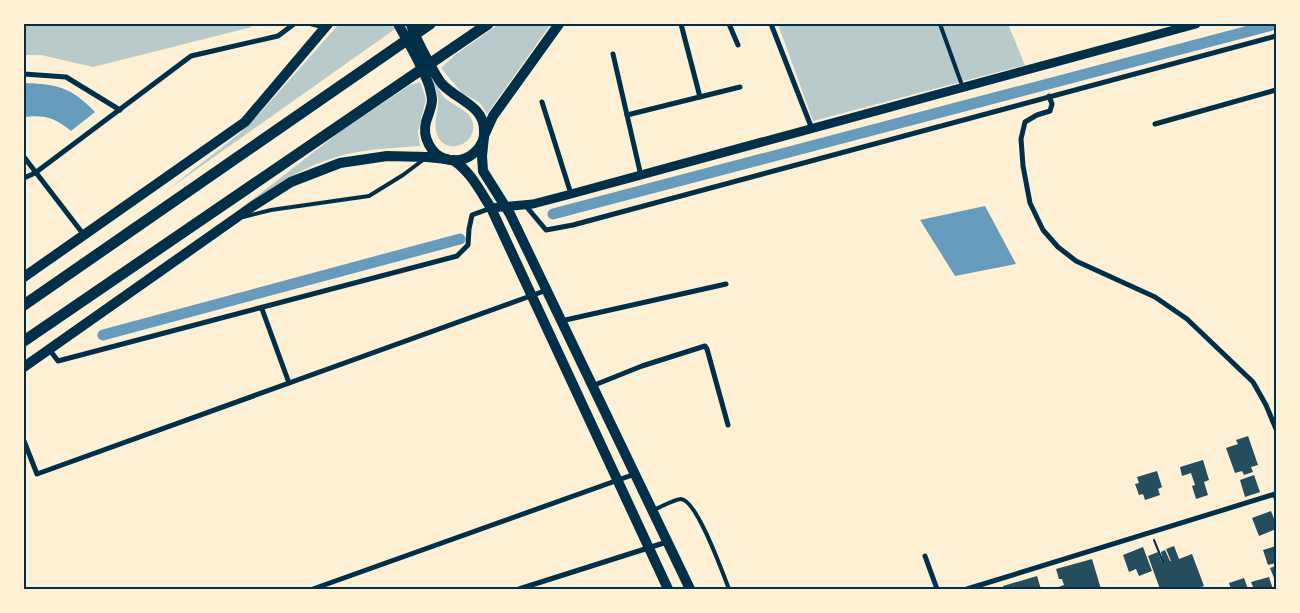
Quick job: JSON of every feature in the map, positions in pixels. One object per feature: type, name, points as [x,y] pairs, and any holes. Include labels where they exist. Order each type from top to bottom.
[{"type":"highway","points":[[24,305],[430,24]]},
{"type":"highway","points":[[24,341],[488,24]]},
{"type":"main road","points":[[398,24],[429,86],[432,101],[425,124],[427,141],[432,150],[439,156],[462,166],[491,208],[668,589]]},
{"type":"main road","points":[[411,24],[441,83],[463,102],[470,104],[479,113],[484,123],[483,171],[505,206],[547,290],[560,321],[690,589]]},
{"type":"main road","points":[[24,367],[234,219],[291,182],[340,163],[387,156],[427,157],[450,160],[469,157],[476,151],[493,116],[559,24]]},
{"type":"main road","points":[[24,277],[245,122],[319,25]]},
{"type":"street","points":[[24,178],[35,173],[191,56],[278,36],[294,24]]},
{"type":"street","points":[[681,24],[700,97]]},
{"type":"street","points":[[730,24],[738,45]]},
{"type":"street","points":[[772,24],[812,129]]},
{"type":"street","points":[[49,349],[58,361],[262,309],[457,256],[468,245],[472,214],[491,208],[525,204],[640,176],[1196,24]]},
{"type":"street","points":[[525,204],[546,230],[555,228],[1276,36]]},
{"type":"street","points":[[612,54],[640,176]]},
{"type":"street","points":[[24,74],[66,77],[120,110]]},
{"type":"street","points":[[627,115],[740,87]]},
{"type":"street","points":[[1155,124],[1276,90]]},
{"type":"street","points":[[1049,96],[1052,104],[1050,110],[1025,122],[1021,139],[1023,166],[1030,203],[1043,230],[1058,247],[1076,261],[1155,297],[1187,319],[1253,382],[1266,404],[1276,429]]},
{"type":"street","points":[[542,102],[571,194]]},
{"type":"street","points":[[24,157],[84,235]]},
{"type":"street","points":[[560,321],[726,284]]},
{"type":"street","points":[[24,441],[37,474],[547,290]]},
{"type":"street","points":[[262,309],[289,383]]},
{"type":"street","points":[[592,386],[642,366],[705,346],[728,425]]},
{"type":"street","points":[[313,589],[635,474]]},
{"type":"street","points":[[967,589],[1275,494],[1276,498]]},
{"type":"street","points":[[519,589],[668,542]]},
{"type":"street","points":[[925,556],[937,589]]},
{"type":"lane","points":[[940,24],[963,88]]},
{"type":"lane","points":[[234,219],[272,210],[369,196],[403,175],[427,157]]},
{"type":"lane","points":[[653,510],[682,499],[689,503],[702,525],[729,589]]},
{"type":"path","points":[[1152,533],[1163,562]]},
{"type":"shaded area","points":[[24,24],[248,24],[252,27],[93,67],[41,55],[24,55]]},
{"type":"shaded area","points":[[339,24],[390,24],[395,29],[166,191],[240,133]]},
{"type":"shaded area","points":[[499,24],[551,24],[487,114],[480,103],[462,93],[441,68],[455,55]]},
{"type":"shaded area","points":[[778,24],[1008,24],[1025,65],[813,121]]},
{"type":"shaded area","points":[[433,80],[446,99],[464,111],[472,120],[472,135],[462,144],[449,146],[438,137],[436,123],[438,99]]},
{"type":"shaded area","points":[[420,82],[426,99],[418,132],[420,146],[357,152],[322,162],[284,181],[235,213],[341,131],[410,85]]},
{"type":"water","points":[[24,83],[46,84],[63,88],[78,97],[95,112],[71,131],[49,118],[38,116],[24,117]]},
{"type":"water","points":[[985,206],[1016,264],[955,276],[920,220]]},
{"type":"building","points":[[1248,436],[1258,465],[1251,467],[1253,472],[1244,475],[1242,471],[1235,473],[1226,448],[1238,444],[1236,440]]},
{"type":"building","points":[[1203,460],[1209,480],[1204,482],[1208,495],[1196,499],[1192,486],[1195,485],[1191,473],[1182,476],[1180,467]]},
{"type":"building","points":[[1157,471],[1162,487],[1158,489],[1160,495],[1145,500],[1143,494],[1139,495],[1135,484],[1139,483],[1137,477]]},
{"type":"building","points":[[1254,475],[1260,492],[1245,497],[1240,480]]},
{"type":"building","points":[[1271,511],[1276,529],[1259,536],[1252,518]]},
{"type":"building","points":[[1174,546],[1179,559],[1192,554],[1204,586],[1195,589],[1160,589],[1148,556],[1158,552],[1162,563],[1161,552],[1165,550],[1171,561],[1166,549]]},
{"type":"building","points":[[1276,546],[1276,563],[1268,565],[1263,550]]},
{"type":"building","points":[[1143,547],[1152,571],[1139,576],[1136,569],[1129,572],[1123,555]]},
{"type":"building","points":[[1092,559],[1101,589],[1053,589],[1064,585],[1062,579],[1059,579],[1056,569]]},
{"type":"building","points":[[1276,566],[1276,583],[1270,568]]},
{"type":"building","points":[[1037,576],[1041,589],[1004,589],[1003,586]]},
{"type":"building","points":[[1269,577],[1273,589],[1254,589],[1251,582]]},
{"type":"building","points":[[1244,578],[1248,589],[1231,589],[1229,583]]},
{"type":"waterway","points":[[553,214],[1276,24]]},
{"type":"waterway","points":[[103,335],[460,239]]}]
